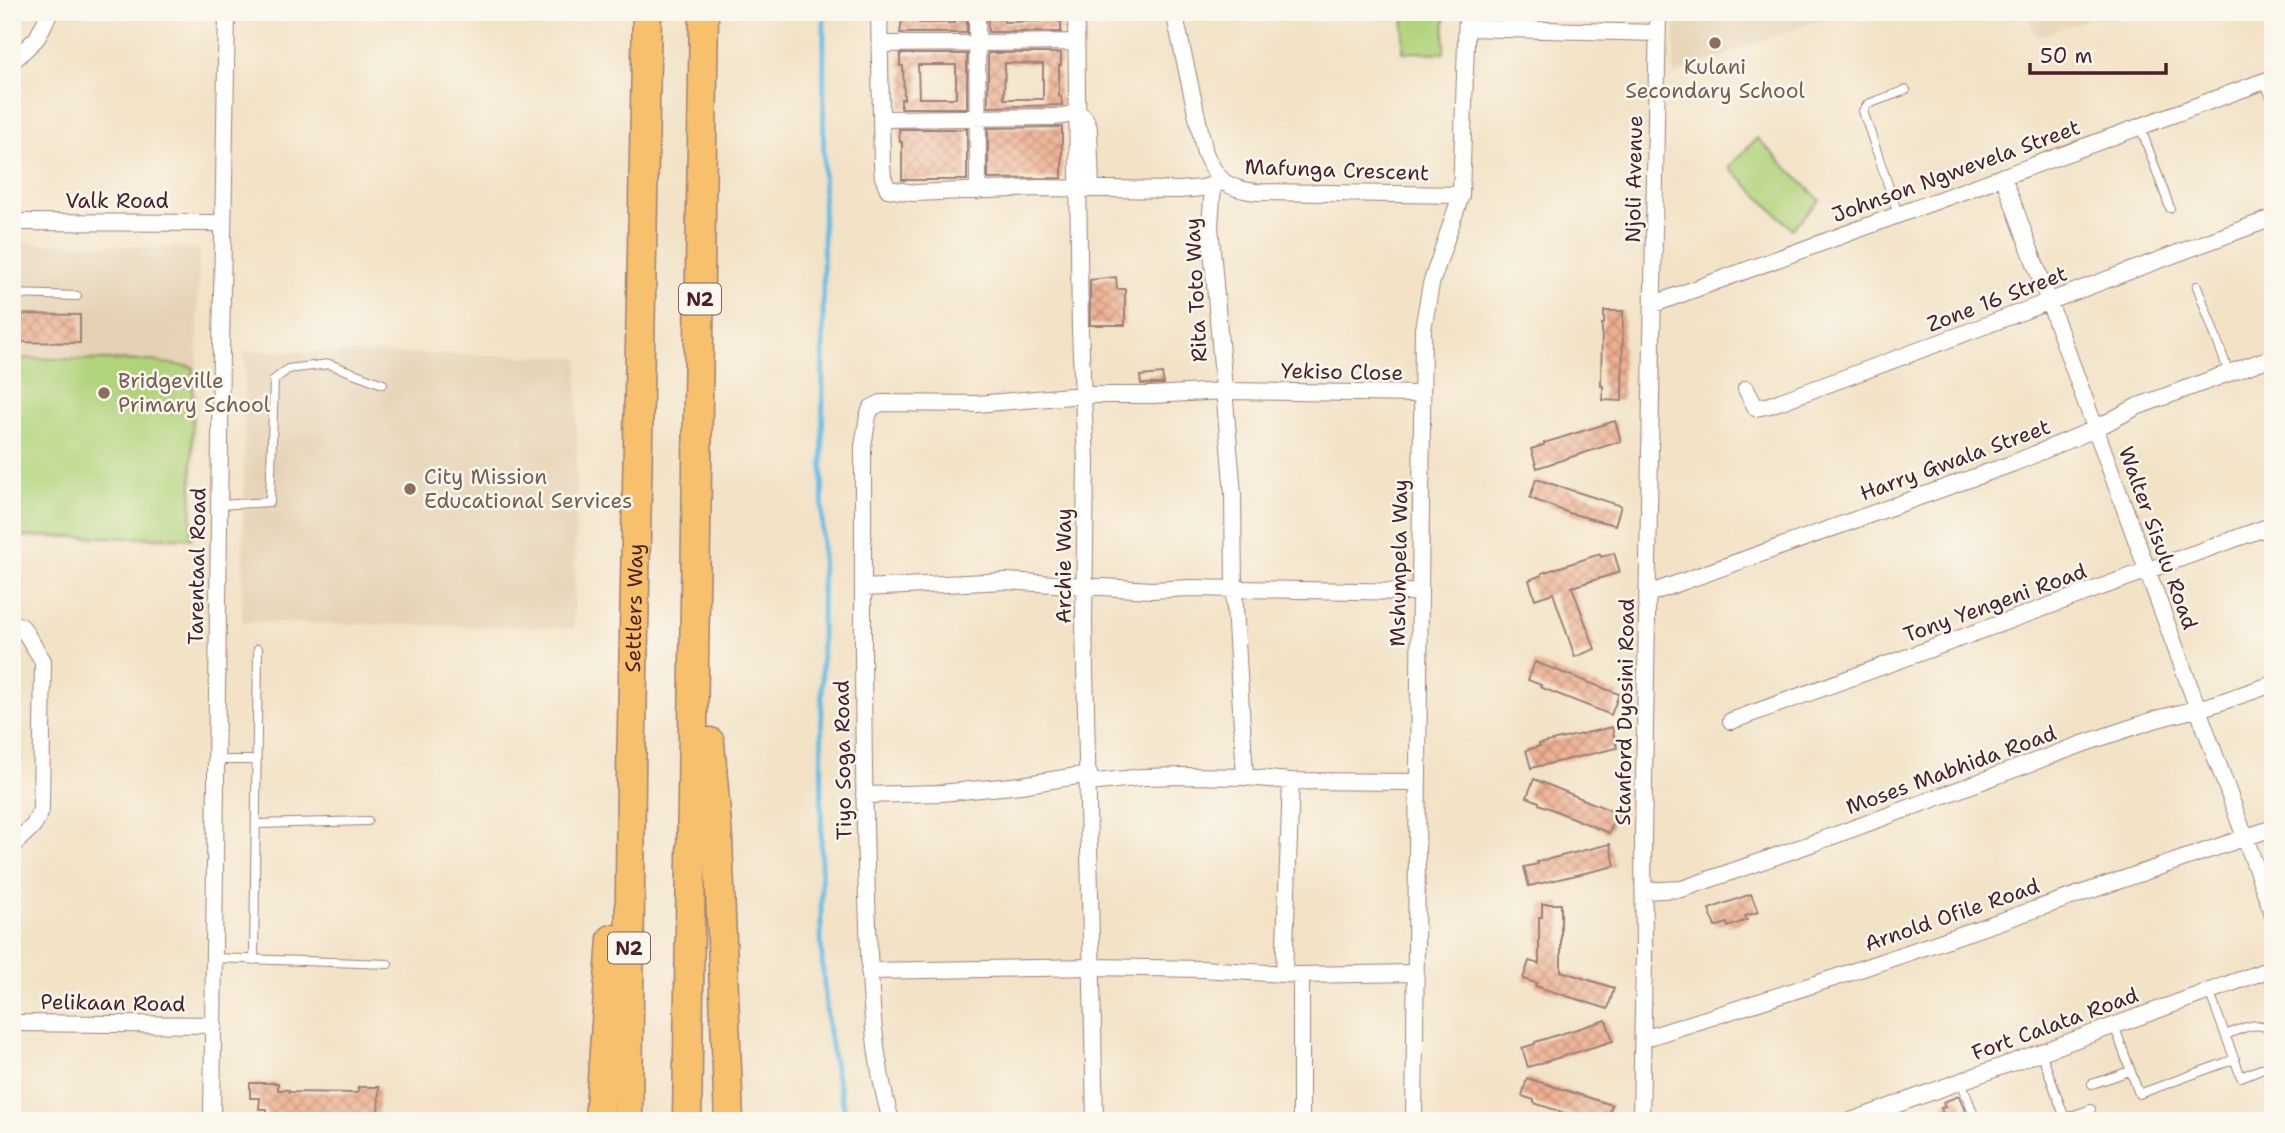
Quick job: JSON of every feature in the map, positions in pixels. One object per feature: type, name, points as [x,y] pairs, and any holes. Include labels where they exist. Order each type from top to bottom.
[{"type":"highway","name":"Settlers Way","points":[[628,1121],[631,774],[648,12]]},
{"type":"highway","name":"N2","points":[[687,1121],[704,12]]},
{"type":"highway","points":[[697,586],[718,839],[729,1121]]},
{"type":"highway","points":[[599,1121],[617,860],[631,774]]},
{"type":"street","points":[[12,62],[37,38],[50,12]]},
{"type":"street","name":"Tarentaal Road","points":[[212,1121],[222,223],[227,12]]},
{"type":"street","points":[[878,12],[882,165],[884,182],[888,189],[914,193],[1038,188],[1179,190],[1218,184]]},
{"type":"street","points":[[977,12],[978,191]]},
{"type":"street","name":"Archie Way","points":[[1076,12],[1077,113],[1084,189],[1084,585],[1096,1121]]},
{"type":"street","name":"Mafunga Crescent","points":[[1174,12],[1205,153],[1218,184],[1257,191],[1461,195]]},
{"type":"street","name":"Njoli Avenue","points":[[1654,304],[1658,12]]},
{"type":"street","points":[[1467,20],[1658,33]]},
{"type":"street","name":"Mshumpela Way","points":[[1414,1121],[1421,394],[1426,304],[1461,195],[1467,20]]},
{"type":"street","points":[[880,44],[1075,42]]},
{"type":"street","name":"Johnson Ngwevela Street","points":[[1654,304],[2268,80]]},
{"type":"street","points":[[882,119],[1061,117],[1077,113]]},
{"type":"street","name":"Walter Sisulu Road","points":[[2003,176],[2273,914]]},
{"type":"street","name":"Rita Toto Way","points":[[1218,184],[1210,226],[1233,494],[1234,590],[1245,777]]},
{"type":"street","name":"Zone 16 Street","points":[[1746,389],[1755,408],[1762,407],[1898,359],[2273,218]]},
{"type":"street","name":"Valk Road","points":[[12,222],[222,223]]},
{"type":"street","name":"Stanford Dyosini Road","points":[[1641,1121],[1643,837],[1654,304]]},
{"type":"street","name":"Harry Gwala Street","points":[[1648,594],[2014,463],[2095,429],[2136,407],[2273,357]]},
{"type":"street","name":"Yekiso Close","points":[[881,403],[977,404],[1083,395],[1223,391],[1421,394]]},
{"type":"street","name":"Tiyo Soga Road","points":[[881,403],[874,405],[869,411],[863,446],[864,795],[869,971],[876,1045],[891,1121]]},
{"type":"street","name":"Tony Yengeni Road","points":[[1731,721],[2273,525]]},
{"type":"street","points":[[863,588],[990,581],[1151,590],[1190,588],[1420,594]]},
{"type":"street","points":[[12,623],[22,627],[43,661],[41,810],[34,825],[12,846]]},
{"type":"street","name":"Moses Mabhida Road","points":[[1644,891],[1682,889],[2061,751],[2273,684]]},
{"type":"street","points":[[864,795],[941,793],[1089,778],[1156,776],[1417,782]]},
{"type":"street","points":[[1284,974],[1291,781]]},
{"type":"street","name":"Arnold Ofile Road","points":[[1643,1039],[1833,978],[2273,828]]},
{"type":"street","points":[[869,971],[1093,967],[1202,969],[1301,975],[1415,973]]},
{"type":"street","name":"Fort Calata Road","points":[[1851,1121],[1868,1118],[1961,1081],[2273,968]]},
{"type":"street","points":[[1301,975],[1301,1121]]},
{"type":"street","name":"Pelikaan Road","points":[[12,1023],[214,1025]]},
{"type":"lane","points":[[2268,80],[2273,101]]},
{"type":"lane","points":[[1898,214],[1863,111],[1868,104],[1906,90]]},
{"type":"lane","points":[[2273,122],[2273,140]]},
{"type":"lane","points":[[2140,126],[2169,208]]},
{"type":"lane","points":[[2197,286],[2229,373]]},
{"type":"lane","points":[[12,294],[77,296]]},
{"type":"lane","points":[[219,505],[270,502],[274,380],[288,369],[329,364],[383,384]]},
{"type":"lane","points":[[254,960],[258,649]]},
{"type":"lane","points":[[216,760],[257,760]]},
{"type":"lane","points":[[256,824],[368,821]]},
{"type":"lane","points":[[214,958],[388,964]]},
{"type":"lane","points":[[2209,991],[2241,1077],[2273,1064]]},
{"type":"lane","points":[[2225,1035],[2257,1024],[2273,1031]]},
{"type":"lane","points":[[2114,1025],[2139,1094],[2235,1059]]},
{"type":"lane","points":[[2041,1052],[2066,1119],[2091,1109]]},
{"type":"lane","points":[[2092,1084],[2130,1071]]},
{"type":"lane","points":[[1961,1081],[1976,1121]]},
{"type":"shaded area","name":"Kulani Secondary School","points":[[1675,12],[1839,12],[1674,75]]},
{"type":"shaded area","points":[[2027,12],[2083,12],[2086,20],[2036,37]]},
{"type":"shaded area","name":"Bridgeville Primary School","points":[[12,243],[199,248],[194,542],[12,539]]},
{"type":"shaded area","name":"City Mission Educational Services","points":[[245,351],[578,357],[574,628],[242,622]]},
{"type":"green space","points":[[1404,12],[1445,12],[1444,53],[1403,52]]},
{"type":"green space","points":[[1757,138],[1820,200],[1792,229],[1729,167]]},
{"type":"green space","points":[[12,358],[150,361],[193,367],[191,538],[12,536]]},
{"type":"building","points":[[903,12],[919,12],[919,23],[955,23],[955,12],[967,12],[967,33],[900,33]]},
{"type":"building","points":[[988,12],[1004,12],[1004,22],[1042,21],[1042,12],[1057,12],[1061,32],[988,32]]},
{"type":"building","points":[[988,53],[1061,53],[1059,96],[1062,105],[988,107]],"holes":[[[1005,63],[1043,64],[1043,99],[1004,99]]]},
{"type":"building","points":[[900,54],[967,54],[967,108],[901,108],[901,99],[904,99],[903,66],[900,66]],"holes":[[[918,65],[956,65],[956,98],[919,98]]]},
{"type":"building","points":[[1062,127],[1062,178],[988,179],[988,128]]},
{"type":"building","points":[[899,129],[967,129],[967,180],[902,180],[902,142]]},
{"type":"building","points":[[1116,277],[1117,289],[1125,289],[1125,325],[1090,325],[1090,280]]},
{"type":"building","points":[[1604,311],[1623,311],[1622,401],[1603,400],[1601,386]]},
{"type":"building","points":[[12,314],[80,315],[80,343],[12,342]]},
{"type":"building","points":[[1162,374],[1164,384],[1141,384],[1140,376]]},
{"type":"building","points":[[1615,421],[1621,441],[1537,468],[1531,449]]},
{"type":"building","points":[[1536,479],[1621,506],[1615,525],[1569,513],[1530,498]]},
{"type":"building","points":[[1614,553],[1620,572],[1572,587],[1595,649],[1575,657],[1553,593],[1535,599],[1529,580],[1542,573],[1600,554],[1601,557]]},
{"type":"building","points":[[1535,662],[1619,694],[1611,715],[1528,680]]},
{"type":"building","points":[[1612,727],[1617,748],[1531,768],[1526,750],[1540,746],[1539,744]]},
{"type":"building","points":[[1534,779],[1617,813],[1609,833],[1527,797]]},
{"type":"building","points":[[1610,844],[1615,866],[1529,886],[1524,867]]},
{"type":"building","points":[[1751,894],[1758,912],[1745,916],[1747,920],[1728,927],[1727,923],[1715,927],[1709,909]]},
{"type":"building","points":[[1542,904],[1561,904],[1561,971],[1614,988],[1608,1009],[1535,986],[1536,983],[1523,979],[1529,961],[1539,964],[1539,917],[1542,917]]},
{"type":"building","points":[[1606,1020],[1613,1041],[1528,1067],[1522,1048]]},
{"type":"building","points":[[1527,1078],[1612,1105],[1607,1121],[1590,1121],[1534,1103],[1534,1100],[1522,1096]]},
{"type":"building","points":[[250,1083],[278,1083],[278,1090],[289,1092],[358,1093],[358,1087],[379,1087],[378,1121],[267,1121],[267,1109],[259,1109],[260,1098],[250,1098]]},
{"type":"building","points":[[1959,1096],[1969,1121],[1945,1121],[1941,1108],[1945,1107],[1943,1102]]},
{"type":"waterway","points":[[824,12],[821,940],[829,1031],[848,1121]]},
{"type":"place","name":"Kulani Secondary School","points":[[1715,43]]},
{"type":"place","name":"Bridgeville Primary School","points":[[104,393]]},
{"type":"place","name":"City Mission Educational Services","points":[[410,489]]}]
